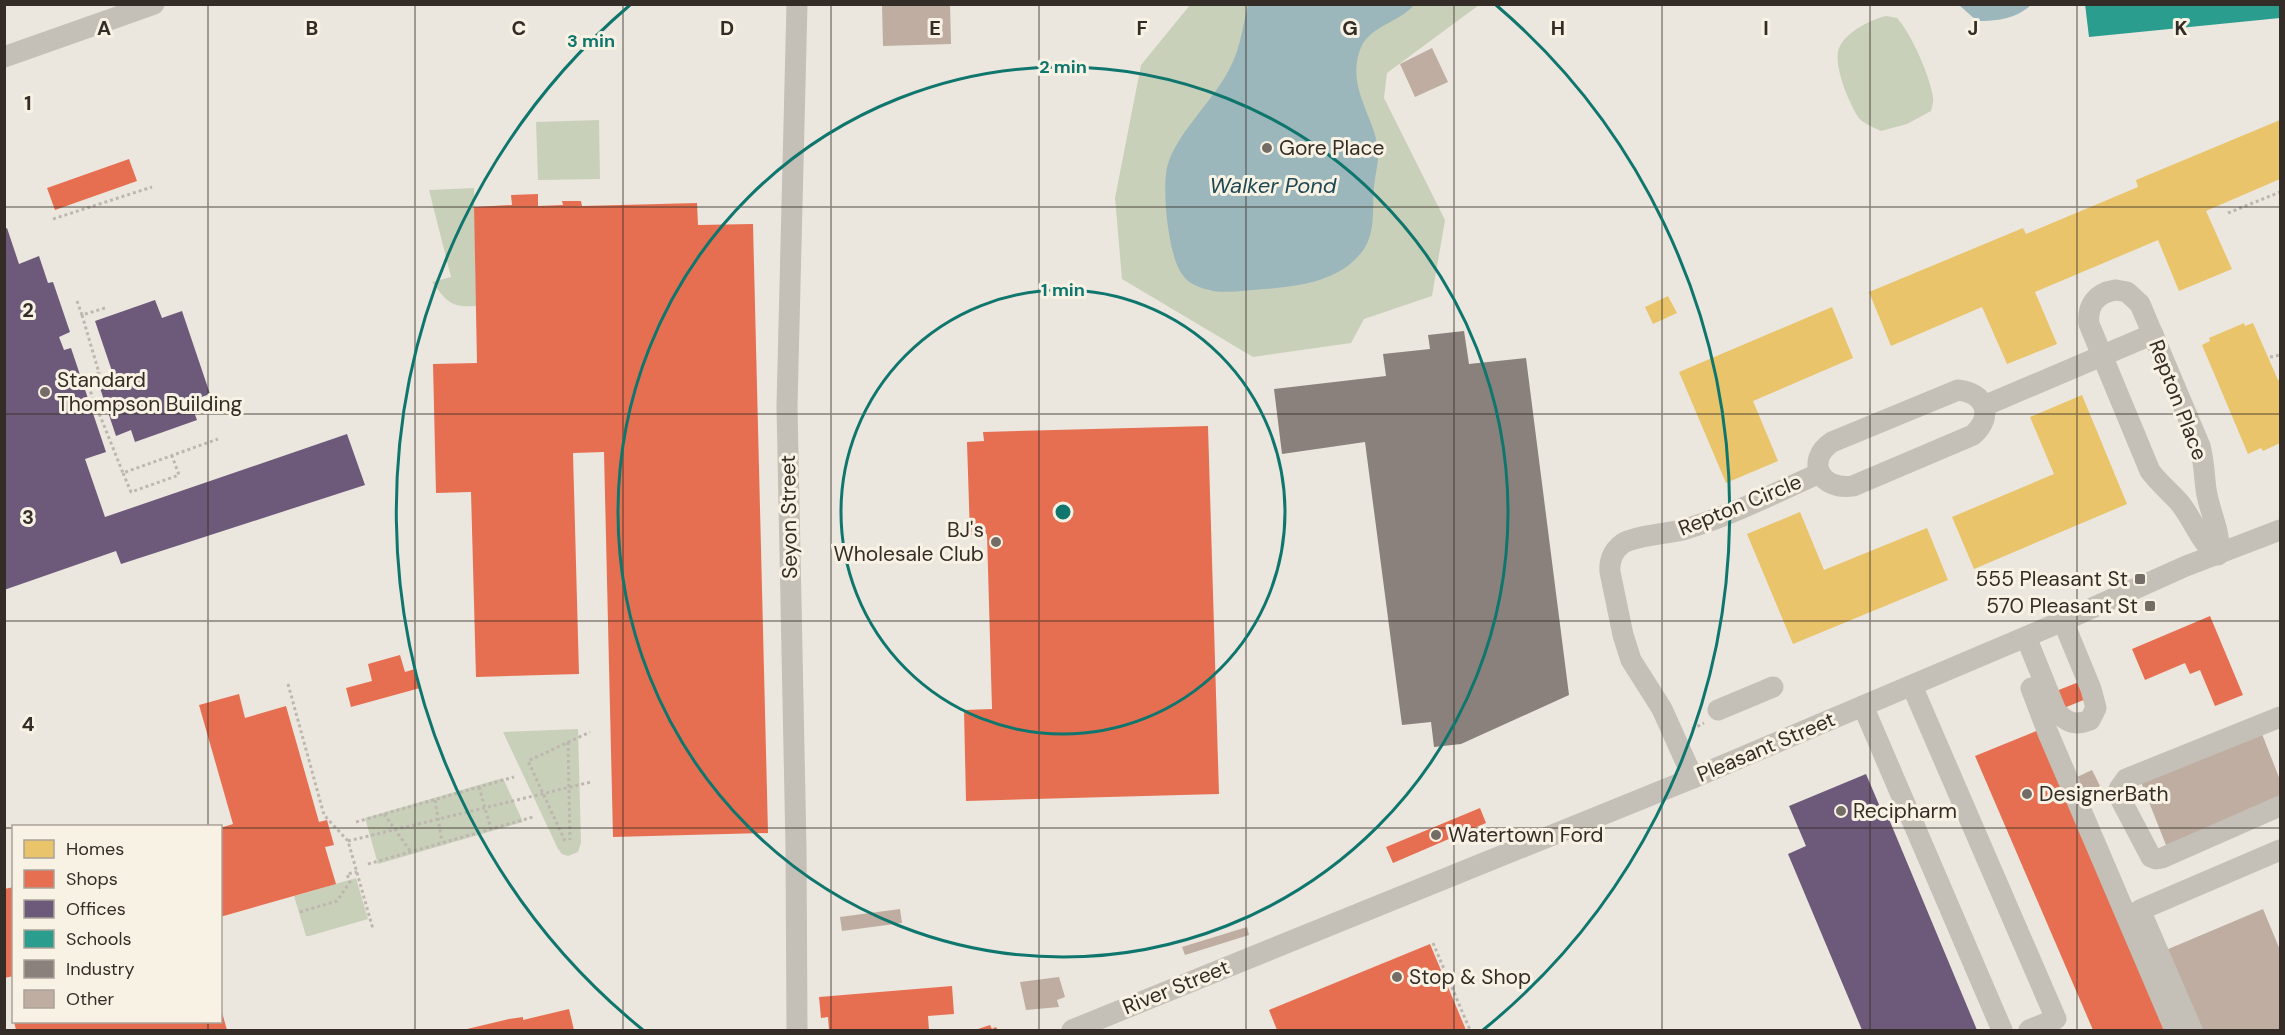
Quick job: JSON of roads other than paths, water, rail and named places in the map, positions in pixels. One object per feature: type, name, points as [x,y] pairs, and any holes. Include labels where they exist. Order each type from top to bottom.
[{"type":"street","points":[[4,57],[100,13],[154,4]]},
{"type":"street","name":"Seyon Street","points":[[797,4],[786,406],[796,847],[797,1030]]},
{"type":"street","name":"Repton Place","points":[[2107,291],[2127,292],[2134,297],[2140,304],[2153,334],[2200,446],[2206,490],[2219,535],[2218,555],[2202,541],[2179,502],[2150,471],[2101,356],[2088,324],[2088,314],[2091,304],[2107,291]]},
{"type":"street","points":[[1983,406],[2153,334]]},
{"type":"street","name":"Repton Circle","points":[[1958,390],[1969,392],[1975,395],[1983,406],[1984,422],[1973,435],[1853,486],[1841,488],[1832,485],[1820,473],[1818,461],[1820,453],[1832,442],[1951,392],[1958,390]]},
{"type":"street","name":"Repton Circle","points":[[1693,778],[1665,716],[1627,648],[1609,563],[1612,555],[1624,543],[1696,526],[1820,473]]},
{"type":"street","name":"Pleasant Street","points":[[1248,958],[1693,778],[2026,637],[2186,566],[2280,530]]},
{"type":"street","points":[[2026,637],[2056,711],[2065,720],[2078,725],[2090,720],[2096,708],[2091,689],[2063,621]]},
{"type":"street","points":[[1912,686],[2056,1019],[2036,1029]]},
{"type":"street","points":[[1718,711],[1773,687]]},
{"type":"street","points":[[2031,688],[2175,1030]]},
{"type":"street","points":[[1863,706],[2002,1030]]},
{"type":"street","points":[[2280,717],[2126,779],[2119,789],[2120,798],[2151,857],[2156,859],[2280,806]]},
{"type":"street","points":[[2192,1030],[2140,910],[2280,850]]},
{"type":"street","name":"River Street","points":[[1072,1030],[1248,958]]},
{"type":"water","name":"Walker Pond","points":[[1248,5],[1414,5],[1370,35],[1360,50],[1357,64],[1359,90],[1378,151],[1372,227],[1364,249],[1342,270],[1314,282],[1268,289],[1213,291],[1188,281],[1177,265],[1167,220],[1166,174],[1178,142],[1230,67],[1240,41]]},
{"type":"water","points":[[1959,5],[2031,5],[2006,18],[1977,21]]},
{"type":"place","name":"Gore Place","points":[[1267,148]]},
{"type":"place","name":"Standard Thompson Building","points":[[45,392]]},
{"type":"place","name":"BJ's Wholesale Club","points":[[996,542]]},
{"type":"place","name":"555 Pleasant St","points":[[2140,579]]},
{"type":"place","name":"570 Pleasant St","points":[[2150,606]]},
{"type":"place","name":"DesignerBath","points":[[2027,794]]},
{"type":"place","name":"Recipharm","points":[[1841,811]]},
{"type":"place","name":"Watertown Ford","points":[[1436,835]]},
{"type":"place","name":"Stop & Shop","points":[[1397,977]]}]
